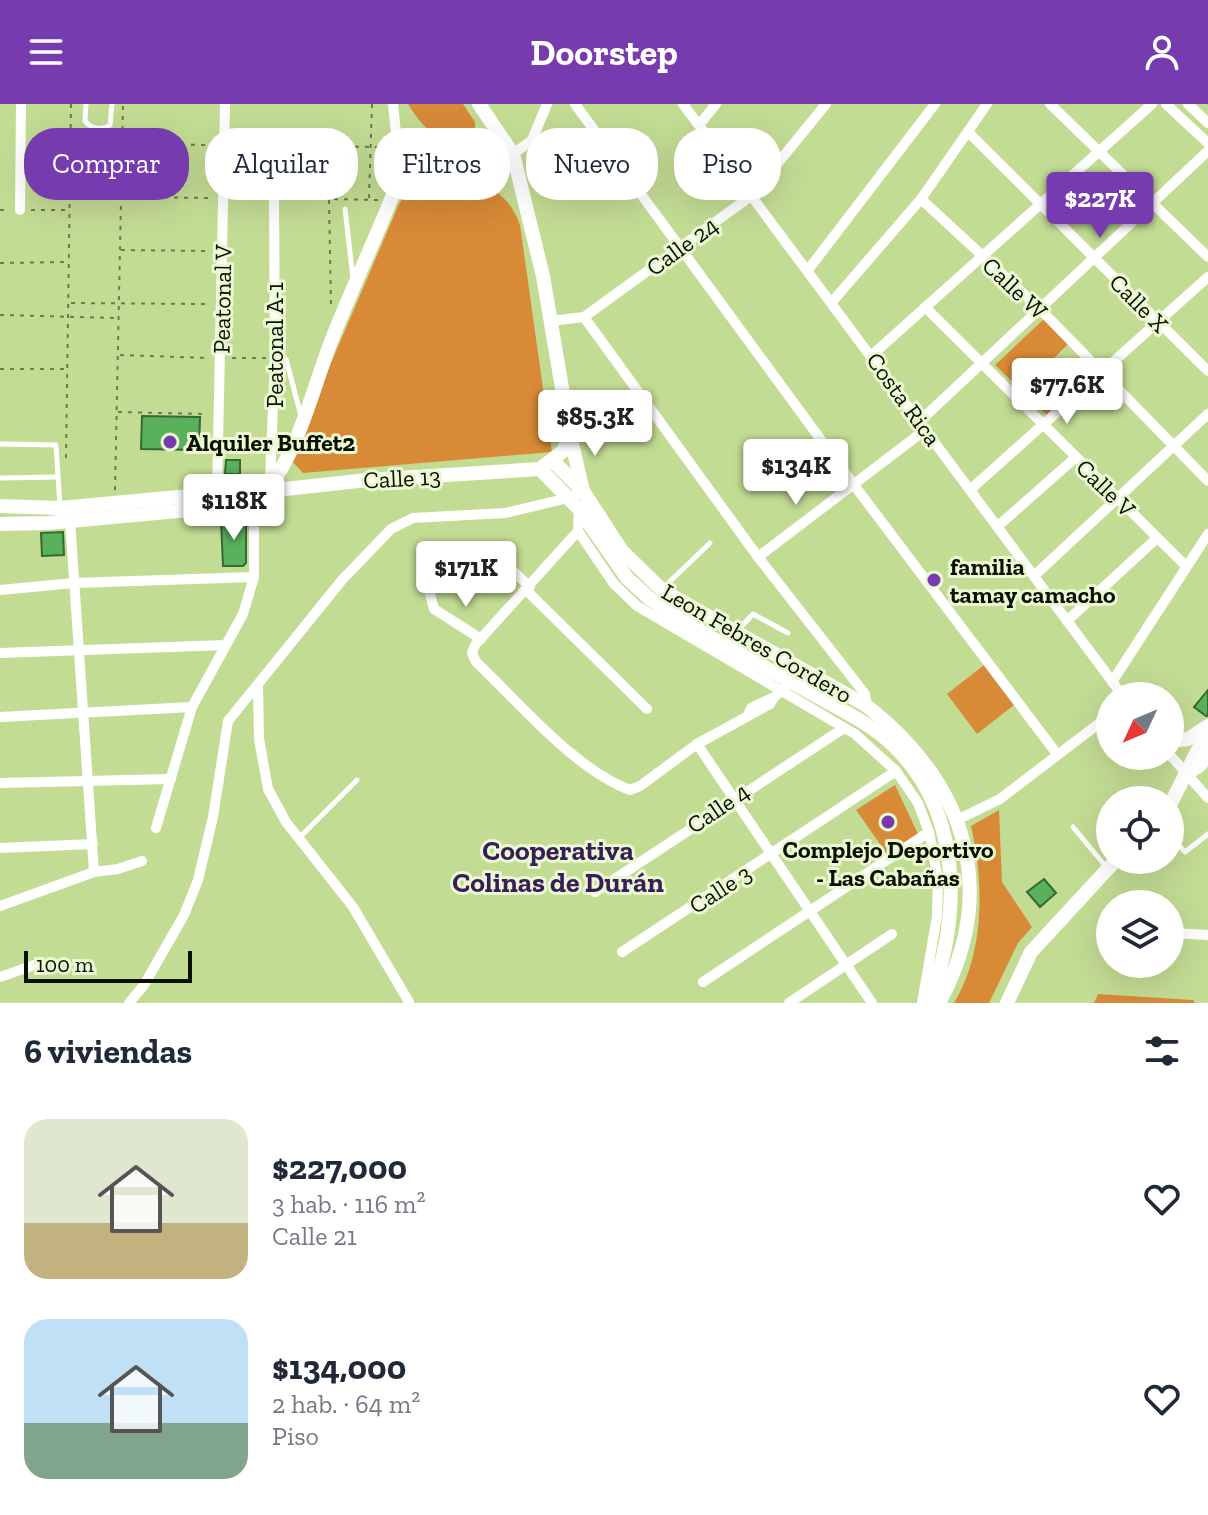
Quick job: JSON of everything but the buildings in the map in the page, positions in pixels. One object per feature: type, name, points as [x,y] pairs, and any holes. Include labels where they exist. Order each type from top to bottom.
[{"type":"street","points":[[20,210],[21,104]]},
{"type":"street","name":"Peatonal V","points":[[224,128],[225,104]]},
{"type":"street","points":[[393,104],[395,128]]},
{"type":"street","points":[[479,104],[513,154],[583,491],[574,504],[578,531],[614,584],[637,606],[788,687],[880,754],[896,771],[918,803],[929,832],[938,879],[937,916],[925,1003]]},
{"type":"street","points":[[510,154],[532,140],[547,104]]},
{"type":"street","points":[[575,104],[854,485],[1057,754]]},
{"type":"street","name":"Costa Rica","points":[[683,104],[701,128]]},
{"type":"street","points":[[699,125],[716,104]]},
{"type":"street","name":"Calle 24","points":[[781,159],[826,104]]},
{"type":"street","points":[[808,270],[935,104]]},
{"type":"street","points":[[832,302],[921,199],[987,104]]},
{"type":"street","points":[[1050,104],[1208,257]]},
{"type":"street","points":[[871,356],[1152,104]]},
{"type":"street","points":[[1166,104],[1208,143]]},
{"type":"street","points":[[1188,104],[1208,123]]},
{"type":"street","name":"Calle X","points":[[968,132],[1208,371]]},
{"type":"street","points":[[758,557],[854,485],[923,425],[980,365],[1208,151]]},
{"type":"street","name":"Calle W","points":[[921,199],[1040,309],[1208,481]]},
{"type":"street","name":"Peatonal V","points":[[217,494],[223,200]]},
{"type":"street","name":"Peatonal A-1","points":[[267,491],[273,466],[280,359],[274,200]]},
{"type":"street","points":[[0,524],[143,507],[254,504],[282,468],[391,200]]},
{"type":"street","name":"Calle 24","points":[[550,321],[584,317],[746,200]]},
{"type":"street","name":"Costa Rica","points":[[754,200],[1112,682]]},
{"type":"street","points":[[971,489],[1208,277]]},
{"type":"street","name":"Calle V","points":[[925,307],[980,365],[1186,566]]},
{"type":"street","points":[[584,317],[758,557],[859,685],[867,706]]},
{"type":"street","points":[[1035,575],[1208,414]]},
{"type":"street","points":[[547,465],[563,451],[570,435]]},
{"type":"street","points":[[998,526],[1075,458]]},
{"type":"street","name":"Calle 13","points":[[267,491],[547,465]]},
{"type":"street","name":"Leon Febres Cordero","points":[[547,465],[583,491],[622,551],[662,590],[867,706],[920,754],[959,819],[968,872],[962,953],[925,1003]]},
{"type":"street","name":"Leon Febres Cordero","points":[[547,465],[627,578],[650,599],[788,687],[869,726],[894,745],[913,767],[944,831],[950,864],[947,974],[939,1003]]},
{"type":"street","points":[[0,506],[65,514],[115,503],[143,507],[217,494],[254,504]]},
{"type":"street","points":[[156,828],[192,707],[243,614],[254,577],[254,504]]},
{"type":"street","points":[[129,1003],[144,985],[184,915],[198,880],[213,817],[228,721],[342,580],[391,529],[413,518],[505,513],[574,504]]},
{"type":"street","points":[[65,514],[74,583],[81,711],[90,780],[94,872]]},
{"type":"street","points":[[578,531],[472,653],[476,662],[574,754],[630,790],[697,744],[770,704],[772,698],[788,687],[802,670]]},
{"type":"street","points":[[1112,682],[1208,534]]},
{"type":"street","points":[[1067,621],[1157,538]]},
{"type":"street","points":[[481,558],[504,562],[647,709]]},
{"type":"street","points":[[0,590],[74,583],[254,577]]},
{"type":"street","points":[[430,594],[434,609],[481,639]]},
{"type":"street","points":[[0,653],[226,645]]},
{"type":"street","points":[[258,687],[259,739],[268,789],[299,839],[353,907],[409,1002]]},
{"type":"street","points":[[0,717],[192,707]]},
{"type":"street","points":[[959,819],[1000,799],[1096,725]]},
{"type":"street","name":"Calle 4","points":[[595,892],[844,728]]},
{"type":"street","points":[[1184,739],[1208,728]]},
{"type":"street","points":[[1180,786],[1208,728]]},
{"type":"street","points":[[697,744],[872,1003]]},
{"type":"street","points":[[1187,774],[1208,752]]},
{"type":"street","points":[[1183,770],[1208,798]]},
{"type":"street","name":"Calle 3","points":[[622,952],[896,771]]},
{"type":"street","points":[[0,783],[171,779]]},
{"type":"street","points":[[703,982],[929,832]]},
{"type":"street","points":[[0,848],[93,844]]},
{"type":"street","points":[[0,906],[94,872],[118,869],[142,861]]},
{"type":"street","points":[[1007,1003],[1031,952],[1103,874]]},
{"type":"street","points":[[789,1003],[892,934]]},
{"type":"street","points":[[1184,934],[1208,935]]},
{"type":"street","points":[[0,977],[40,963]]},
{"type":"street","points":[[140,1003],[144,985]]},
{"type":"lane","points":[[86,104],[85,121],[91,127],[102,129],[110,125],[112,104]]},
{"type":"lane","points":[[345,209],[354,287]]},
{"type":"lane","points":[[280,359],[303,421]]},
{"type":"lane","points":[[0,444],[56,445],[65,514]]},
{"type":"lane","points":[[0,478],[58,477]]},
{"type":"lane","points":[[662,590],[710,543]]},
{"type":"lane","points":[[736,633],[753,614],[788,633]]},
{"type":"lane","points":[[299,839],[357,780]]},
{"type":"lane","points":[[1073,827],[1096,849]]},
{"type":"lane","points":[[1184,851],[1208,834]]},
{"type":"path","points":[[66,461],[71,104]]},
{"type":"path","points":[[123,104],[123,128]]},
{"type":"path","points":[[369,199],[372,104]]},
{"type":"path","points":[[358,199],[374,199]]},
{"type":"path","points":[[115,503],[122,200]]},
{"type":"path","points":[[329,200],[331,307]]},
{"type":"path","points":[[0,210],[69,210]]},
{"type":"path","points":[[121,250],[222,251]]},
{"type":"path","points":[[0,263],[69,262]]},
{"type":"path","points":[[68,303],[221,305]]},
{"type":"path","points":[[0,315],[119,318]]},
{"type":"path","points":[[119,355],[280,359]]},
{"type":"path","points":[[0,369],[67,369]]},
{"type":"path","points":[[118,412],[220,414]]},
{"type":"shaded area","points":[[408,104],[463,104],[475,122],[475,128],[427,128]]},
{"type":"shaded area","points":[[402,200],[506,200],[513,210],[520,225],[552,452],[303,473],[290,459]]},
{"type":"shaded area","points":[[1044,319],[1069,343],[1054,358],[1077,384],[1047,415],[995,365]]},
{"type":"shaded area","points":[[984,665],[1014,705],[977,734],[947,694]]},
{"type":"shaded area","name":"Complejo Deportivo - Las Cabañas","points":[[895,785],[918,834],[887,854],[856,810]]},
{"type":"shaded area","points":[[999,810],[1002,882],[1032,927],[1018,943],[989,1003],[954,1003],[972,962],[979,916],[978,870],[971,826]]},
{"type":"shaded area","points":[[1098,994],[1193,1000],[1195,1003],[1094,1003]]},
{"type":"place","name":"Alquiler Buffet2","points":[[170,442]]},
{"type":"place","name":"familia tamay camacho","points":[[934,580]]},
{"type":"place","name":"Complejo Deportivo - Las Cabañas","points":[[888,822]]},
{"type":"district","name":"Cooperativa Colinas de Durán","points":[[558,866]]}]
